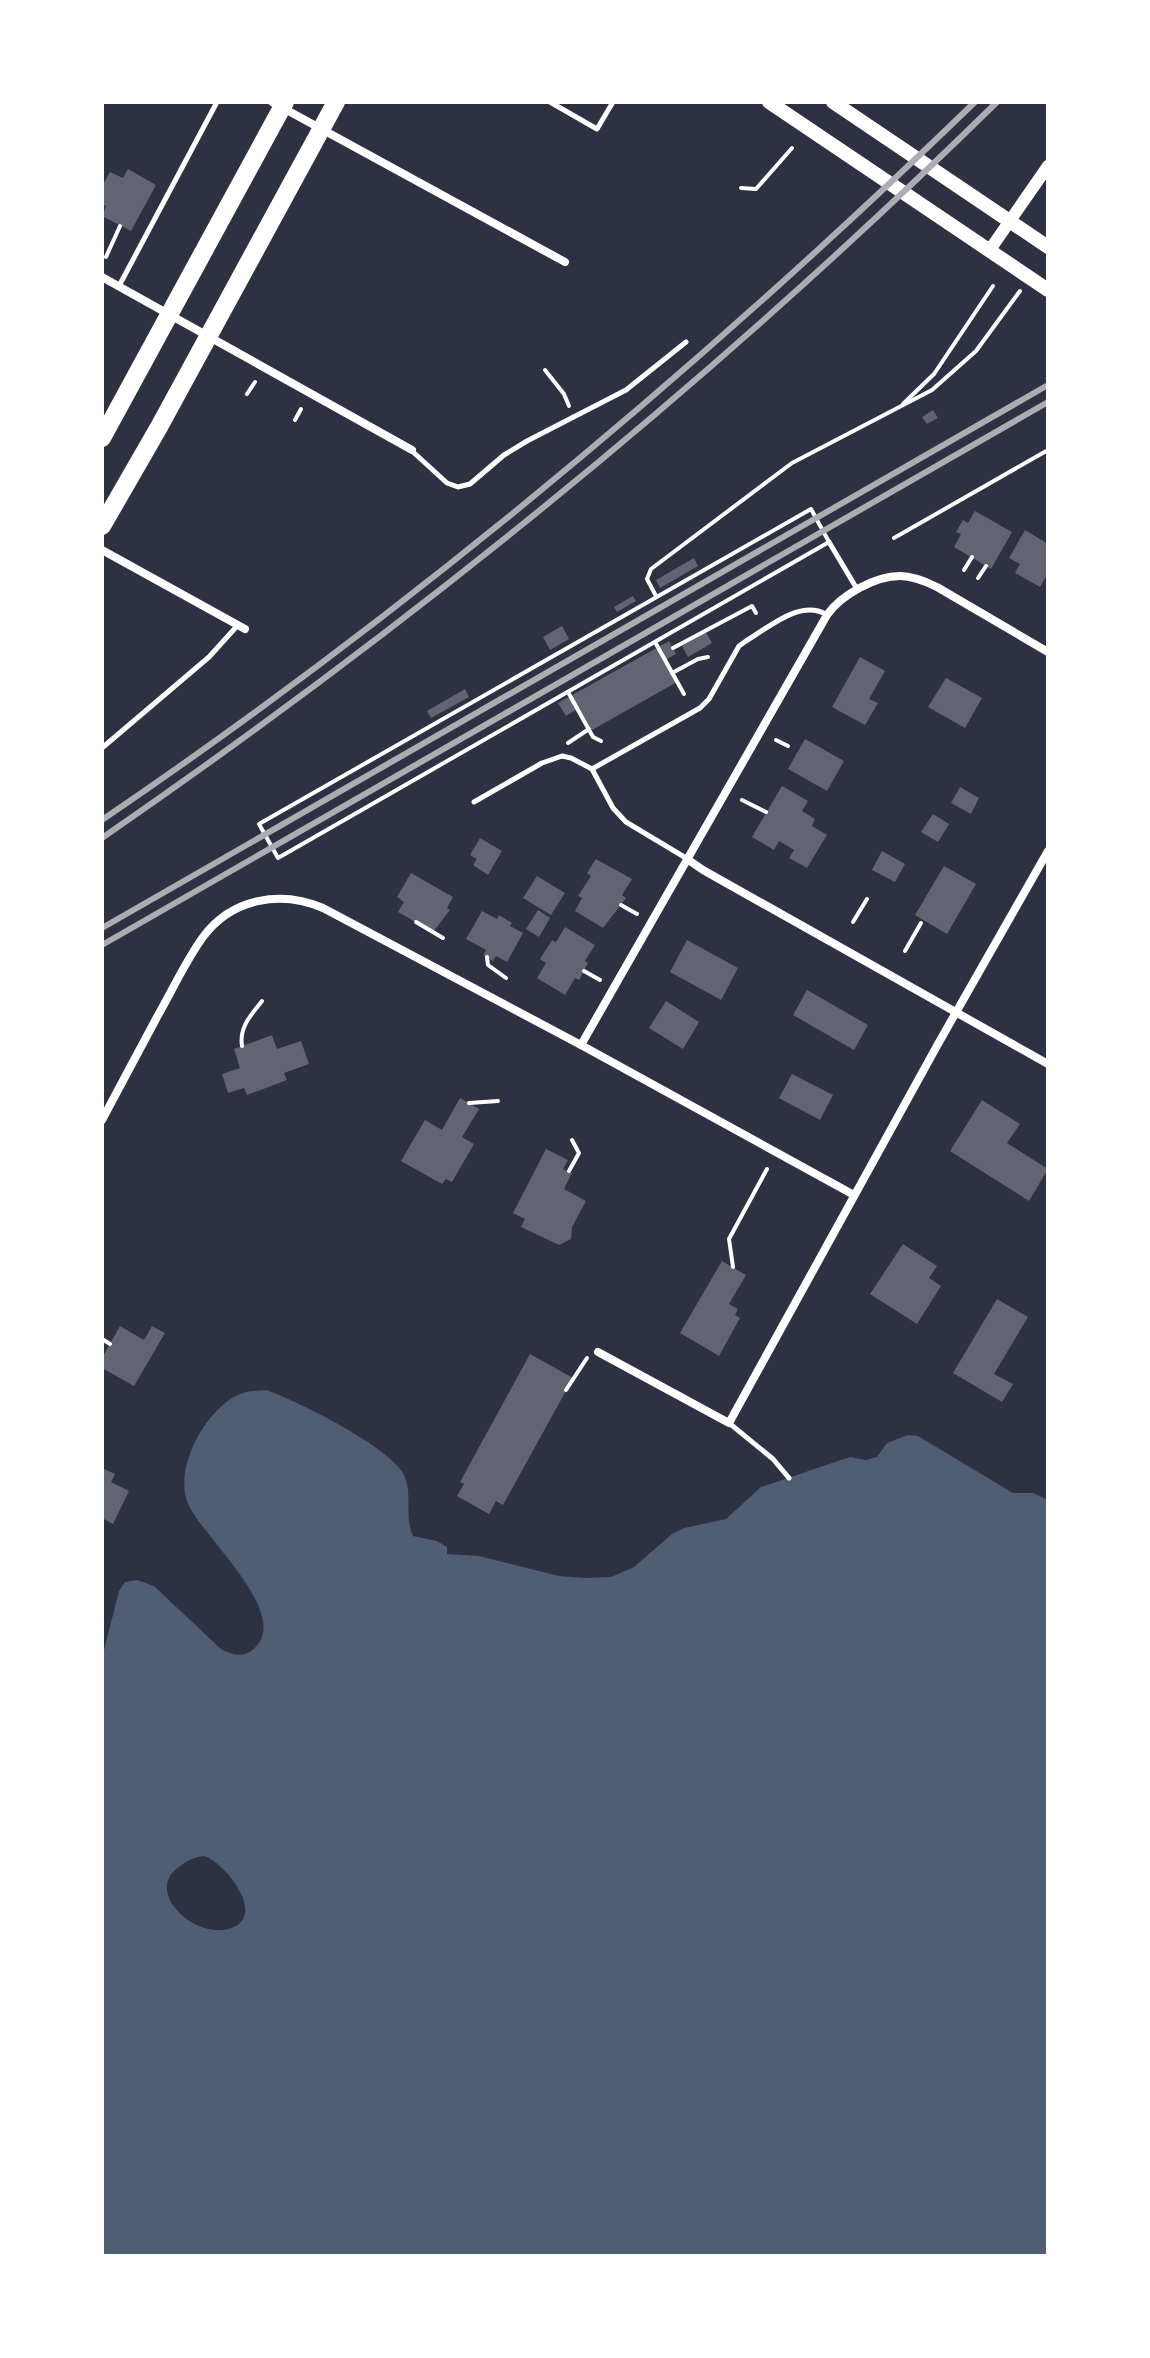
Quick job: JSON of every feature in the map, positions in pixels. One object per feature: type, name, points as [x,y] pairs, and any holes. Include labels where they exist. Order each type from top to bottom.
[{"type":"highway","points":[[102,526],[336,102]]},
{"type":"highway","points":[[102,438],[280,104]]},
{"type":"main road","points":[[769,102],[1048,290]]},
{"type":"main road","points":[[833,102],[1048,247]]},
{"type":"street","points":[[280,104],[565,262]]},
{"type":"street","points":[[989,251],[1048,166]]},
{"type":"street","points":[[102,277],[412,450]]},
{"type":"street","points":[[102,550],[241,627]]},
{"type":"street","points":[[581,1045],[827,615],[838,602],[893,576],[918,578],[1048,652]]},
{"type":"street","points":[[594,1352],[729,1423],[956,1011],[1048,851]]},
{"type":"street","points":[[687,859],[1048,1064]]},
{"type":"street","points":[[102,1120],[203,937],[218,922],[241,909],[268,898],[296,898],[581,1045],[854,1195]]},
{"type":"lane","points":[[119,286],[217,102]]},
{"type":"lane","points":[[550,102],[597,129],[613,102]]},
{"type":"lane","points":[[412,450],[447,483],[458,487],[470,484],[504,455],[573,415],[626,390],[686,342]]},
{"type":"lane","points":[[829,542],[858,590]]},
{"type":"lane","points":[[592,769],[700,708],[709,699],[739,646],[746,641],[803,610],[819,610],[827,615]]},
{"type":"lane","points":[[102,748],[241,627]]},
{"type":"lane","points":[[474,802],[555,758],[571,758],[592,769],[619,816],[687,859]]},
{"type":"lane","points":[[729,1423],[773,1459],[789,1478]]},
{"type":"path","points":[[741,188],[756,189],[792,148]]},
{"type":"path","points":[[106,257],[120,226]]},
{"type":"path","points":[[898,408],[934,374],[993,286]]},
{"type":"path","points":[[656,596],[647,579],[649,574],[689,540],[792,463],[932,390],[963,365],[1001,318]]},
{"type":"path","points":[[545,370],[564,394],[573,415]]},
{"type":"path","points":[[247,394],[255,382]]},
{"type":"path","points":[[295,420],[301,409]]},
{"type":"path","points":[[894,538],[1048,450]]},
{"type":"path","points":[[811,509],[829,542],[278,858],[259,824],[628,609],[811,509]]},
{"type":"path","points":[[964,570],[972,557]]},
{"type":"path","points":[[978,578],[986,566]]},
{"type":"path","points":[[673,648],[752,606],[756,613]]},
{"type":"path","points":[[655,642],[684,694]]},
{"type":"path","points":[[672,673],[708,657]]},
{"type":"path","points":[[568,692],[595,740],[601,741]]},
{"type":"path","points":[[568,741],[589,729]]},
{"type":"path","points":[[776,740],[788,746]]},
{"type":"path","points":[[742,800],[766,812]]},
{"type":"path","points":[[853,922],[867,899]]},
{"type":"path","points":[[621,905],[637,914]]},
{"type":"path","points":[[416,922],[443,938]]},
{"type":"path","points":[[905,951],[921,923]]},
{"type":"path","points":[[487,957],[488,965],[506,978]]},
{"type":"path","points":[[584,971],[600,980]]},
{"type":"path","points":[[242,1046],[242,1028],[262,1001]]},
{"type":"path","points":[[469,1103],[498,1101]]},
{"type":"path","points":[[569,1171],[579,1153],[572,1140]]},
{"type":"path","points":[[733,1267],[729,1239],[767,1169]]},
{"type":"path","points":[[102,1339],[110,1344]]},
{"type":"path","points":[[566,1390],[594,1352]]},
{"type":"water","points":[[266,1390],[342,1426],[396,1464],[407,1482],[409,1522],[413,1536],[437,1541],[447,1547],[447,1554],[479,1556],[559,1576],[611,1577],[634,1567],[672,1534],[684,1528],[726,1519],[761,1487],[850,1457],[866,1460],[877,1457],[887,1443],[908,1435],[918,1436],[1013,1493],[1033,1493],[1048,1500],[1048,2256],[102,2256],[102,1658],[119,1591],[125,1582],[137,1580],[154,1586],[222,1650],[236,1655],[247,1653],[262,1636],[262,1618],[254,1597],[195,1516],[184,1487],[185,1472],[195,1441],[214,1414],[236,1396]],"holes":[[[204,1856],[230,1877],[243,1900],[245,1910],[242,1920],[234,1927],[220,1930],[193,1923],[181,1914],[167,1892],[168,1880],[183,1864]]]},
{"type":"building","points":[[128,169],[156,185],[131,231],[102,216],[106,206],[102,204],[102,186],[110,172],[123,178]]},
{"type":"building","points":[[933,410],[938,418],[927,424],[922,417]]},
{"type":"building","points":[[975,511],[1012,532],[991,569],[954,547],[961,534],[956,532],[963,520],[968,523]]},
{"type":"building","points":[[1025,530],[1048,544],[1048,573],[1040,587],[1015,573],[1020,564],[1009,558]]},
{"type":"building","points":[[694,558],[698,566],[660,588],[656,580]]},
{"type":"building","points":[[633,596],[636,601],[617,612],[614,607]]},
{"type":"building","points":[[562,626],[569,639],[550,650],[543,637]]},
{"type":"building","points":[[706,632],[712,643],[688,657],[682,646]]},
{"type":"building","points":[[669,641],[676,654],[665,660],[677,682],[592,730],[579,708],[566,716],[558,703]]},
{"type":"building","points":[[860,657],[885,671],[869,699],[878,703],[865,725],[832,707]]},
{"type":"building","points":[[946,678],[982,698],[965,728],[928,707]]},
{"type":"building","points":[[465,689],[469,697],[431,718],[427,711]]},
{"type":"building","points":[[805,739],[844,761],[827,791],[788,769]]},
{"type":"building","points":[[782,786],[808,801],[802,811],[815,819],[812,826],[827,835],[807,868],[789,858],[794,850],[779,841],[774,850],[752,837]]},
{"type":"building","points":[[960,787],[979,798],[971,814],[951,803]]},
{"type":"building","points":[[933,814],[949,824],[938,842],[921,832]]},
{"type":"building","points":[[480,838],[502,851],[488,875],[473,865],[477,859],[470,855]]},
{"type":"building","points":[[882,851],[905,864],[895,882],[872,870]]},
{"type":"building","points":[[596,859],[632,879],[622,895],[626,898],[603,928],[575,911],[582,898],[578,896],[591,876],[587,873]]},
{"type":"building","points":[[944,866],[976,884],[947,934],[915,915]]},
{"type":"building","points":[[411,873],[453,897],[447,908],[450,910],[433,932],[398,912],[404,902],[397,897]]},
{"type":"building","points":[[537,876],[565,893],[551,915],[523,898]]},
{"type":"building","points":[[538,910],[550,918],[539,937],[526,929]]},
{"type":"building","points":[[482,911],[497,919],[499,915],[523,933],[507,962],[496,956],[493,961],[483,955],[486,950],[466,939]]},
{"type":"building","points":[[565,927],[595,945],[585,961],[588,963],[579,980],[575,978],[565,995],[537,978],[546,963],[540,959]]},
{"type":"building","points":[[687,940],[738,968],[721,1000],[670,972]]},
{"type":"building","points":[[807,990],[868,1025],[854,1050],[793,1015]]},
{"type":"building","points":[[666,1001],[699,1022],[683,1049],[649,1028]]},
{"type":"building","points":[[272,1035],[277,1049],[301,1041],[309,1064],[284,1073],[287,1080],[247,1095],[244,1088],[228,1093],[222,1074],[240,1068],[234,1049]]},
{"type":"building","points":[[792,1074],[833,1095],[820,1120],[779,1098]]},
{"type":"building","points":[[460,1098],[479,1109],[462,1137],[474,1144],[452,1182],[446,1179],[442,1184],[401,1161],[425,1120],[442,1130]]},
{"type":"building","points":[[982,1100],[1020,1124],[1007,1143],[1048,1169],[1029,1201],[950,1151]]},
{"type":"building","points":[[546,1149],[568,1160],[563,1169],[572,1173],[564,1189],[586,1201],[572,1227],[571,1239],[559,1245],[521,1227],[525,1219],[513,1213]]},
{"type":"building","points":[[903,1244],[937,1266],[929,1278],[941,1286],[917,1324],[870,1294]]},
{"type":"building","points":[[722,1261],[746,1275],[729,1304],[738,1309],[735,1315],[740,1318],[719,1356],[680,1333]]},
{"type":"building","points":[[997,1299],[1028,1317],[994,1374],[1013,1384],[1002,1402],[953,1373]]},
{"type":"building","points":[[120,1326],[144,1340],[152,1326],[165,1333],[134,1386],[102,1368],[102,1358]]},
{"type":"building","points":[[530,1354],[573,1378],[503,1505],[496,1501],[489,1514],[457,1496],[464,1484],[460,1482]]},
{"type":"building","points":[[102,1468],[115,1474],[111,1482],[129,1491],[113,1524],[102,1518]]},
{"type":"railway","points":[[102,820],[332,655],[554,480],[768,295],[975,102]]},
{"type":"railway","points":[[102,838],[338,668],[566,489],[786,300],[997,102]]},
{"type":"railway","points":[[102,928],[1048,385]]},
{"type":"railway","points":[[102,945],[1048,402]]}]
